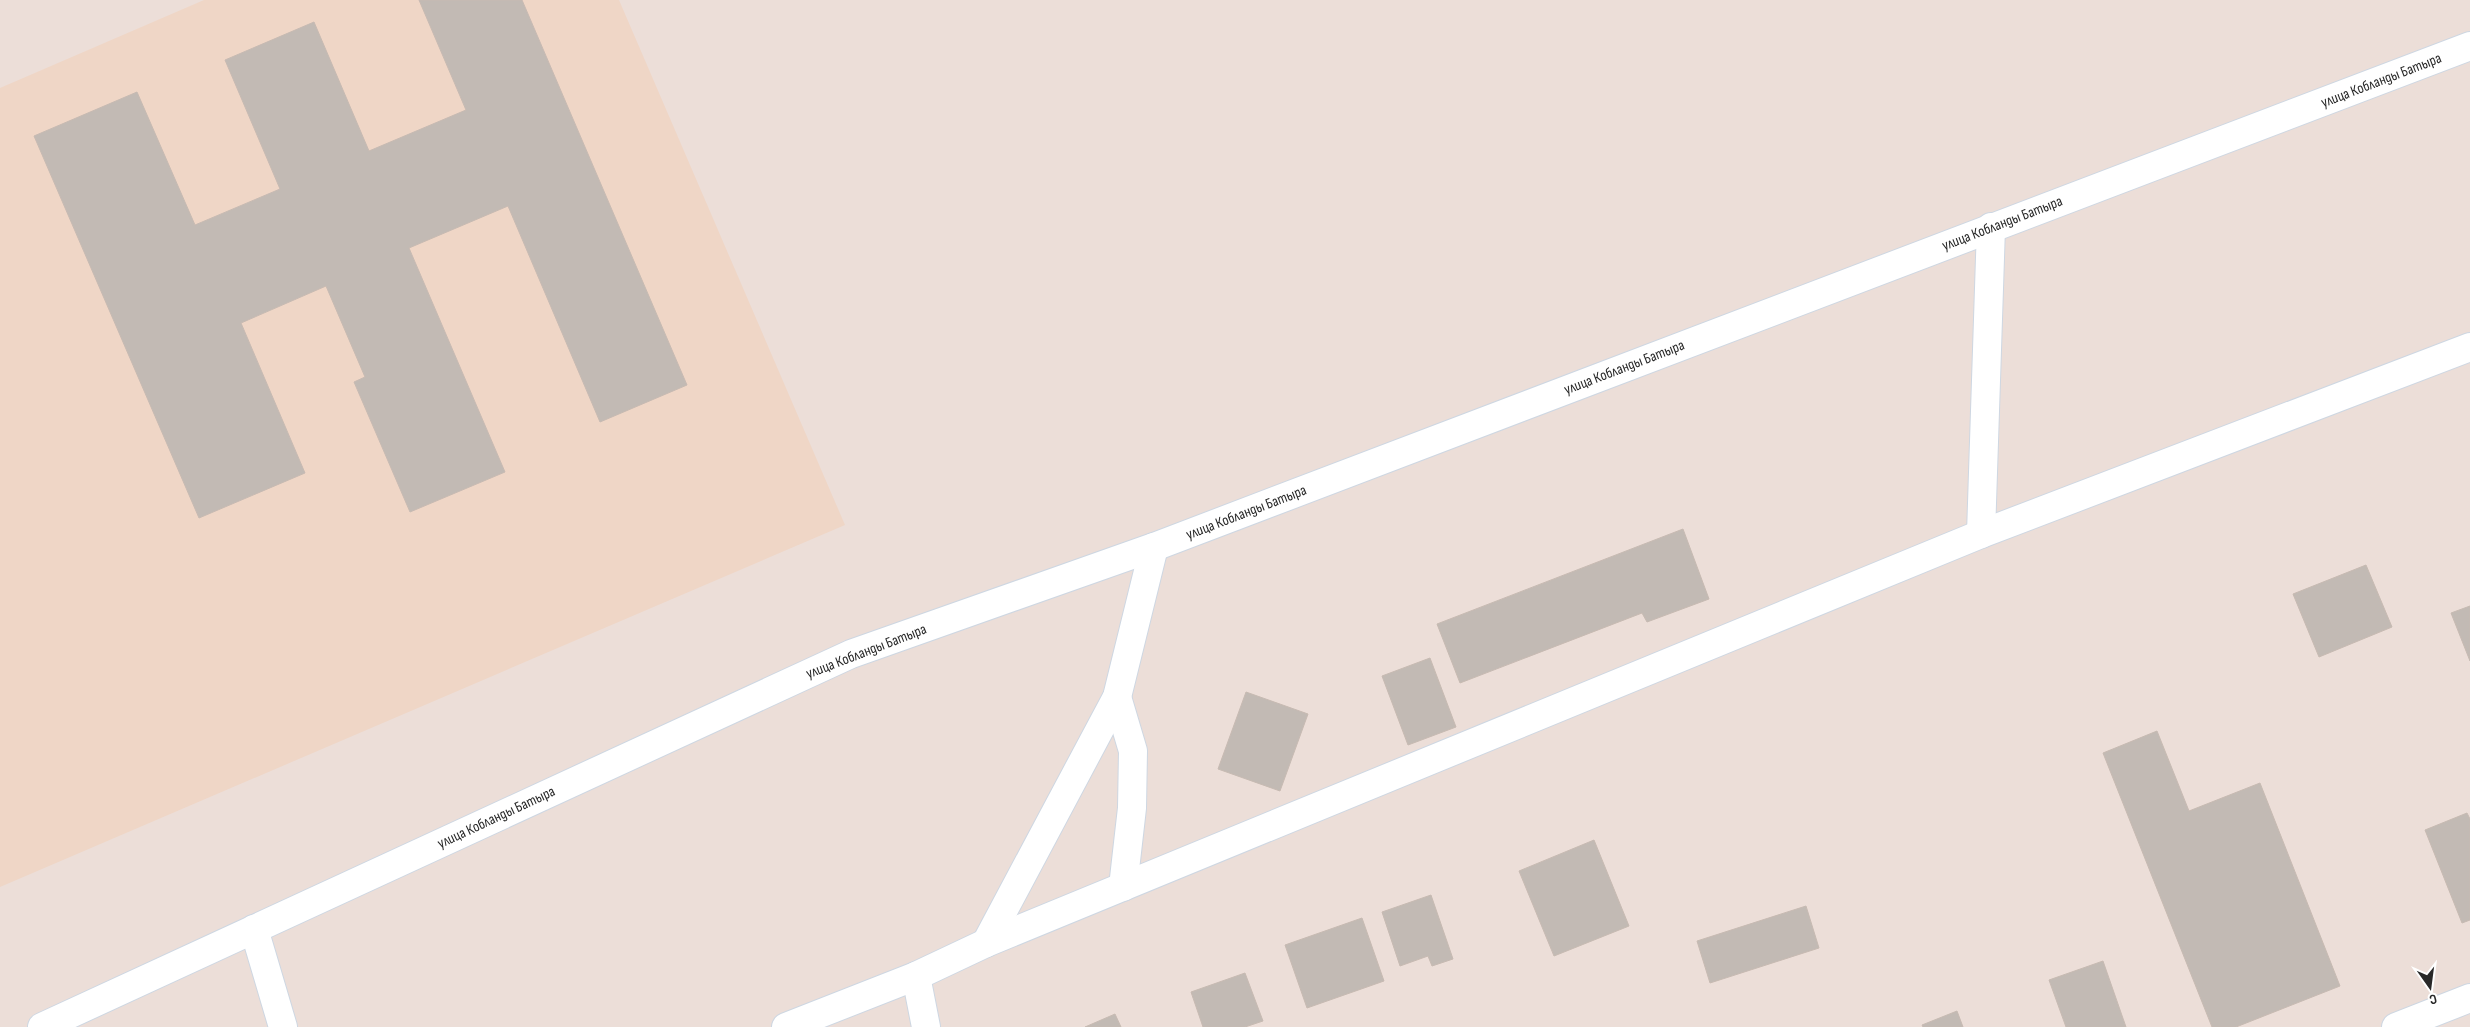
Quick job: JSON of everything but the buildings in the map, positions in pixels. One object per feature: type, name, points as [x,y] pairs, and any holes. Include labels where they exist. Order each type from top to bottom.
[{"type":"street","name":"улица Кобланды Батыра","points":[[42,1027],[851,654],[1154,548],[1991,227],[2470,46]]},
{"type":"street","points":[[1981,534],[1991,227]]},
{"type":"street","points":[[786,1027],[916,976],[986,943],[1981,534],[2470,347]]},
{"type":"street","points":[[986,943],[1116,697],[1154,548]]},
{"type":"street","points":[[1116,697],[1133,751],[1132,808],[1122,887]]},
{"type":"street","points":[[254,930],[283,1027]]},
{"type":"street","points":[[916,976],[926,1027]]},
{"type":"street","points":[[2396,1027],[2470,998]]},
{"type":"shaded area","points":[[204,0],[619,0],[845,525],[0,887],[0,88]]}]
